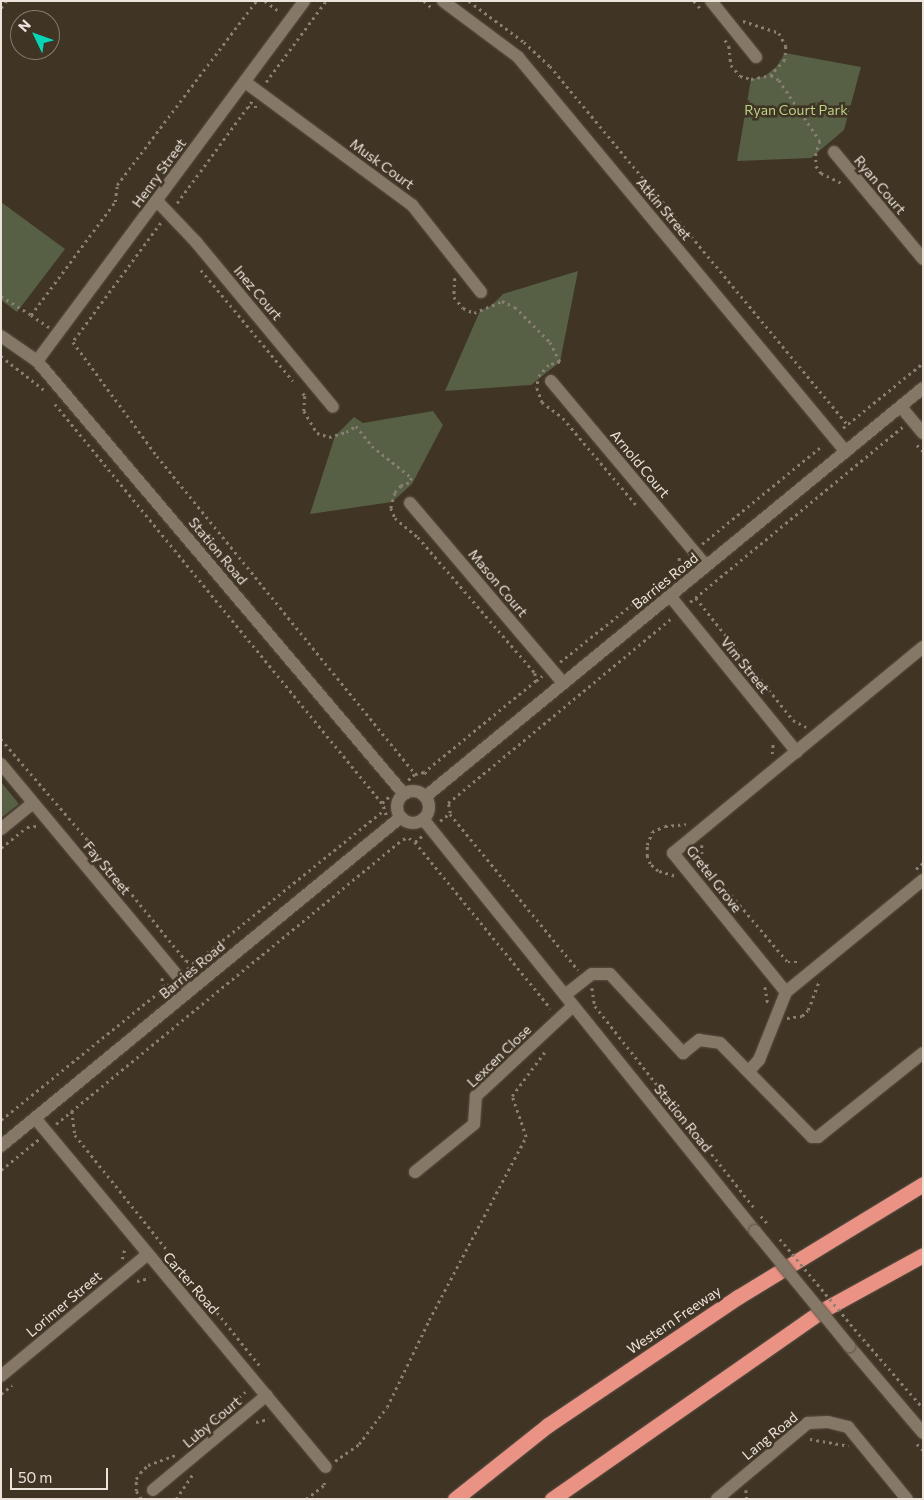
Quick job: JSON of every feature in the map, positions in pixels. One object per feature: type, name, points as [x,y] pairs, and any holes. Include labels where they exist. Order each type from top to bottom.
[{"type":"highway","name":"Western Freeway","points":[[455,1499],[548,1425],[730,1302],[849,1227],[923,1184]]},
{"type":"highway","points":[[552,1499],[823,1310],[923,1255]]},
{"type":"street","name":"Henry Street","points":[[37,361],[304,1]]},
{"type":"street","points":[[711,1],[756,57]]},
{"type":"street","name":"Atkin Street","points":[[441,7],[518,57],[846,452]]},
{"type":"street","name":"Musk Court","points":[[245,82],[412,205],[481,292]]},
{"type":"street","name":"Ryan Court","points":[[834,152],[923,259]]},
{"type":"street","name":"Inez Court","points":[[157,201],[196,242],[333,407]]},
{"type":"street","name":"Station Road","points":[[1,336],[37,361],[404,794]]},
{"type":"street","points":[[16,347],[35,347],[53,340]]},
{"type":"street","name":"Arnold Court","points":[[551,381],[706,566]]},
{"type":"street","name":"Barries Road","points":[[426,797],[923,388]]},
{"type":"street","points":[[901,406],[923,433]]},
{"type":"street","name":"Mason Court","points":[[410,502],[563,683]]},
{"type":"street","name":"Vim Street","points":[[670,596],[797,752]]},
{"type":"street","name":"Gretel Grove","points":[[786,992],[673,854],[923,647]]},
{"type":"street","name":"Fay Street","points":[[1,764],[190,991]]},
{"type":"street","points":[[414,791],[426,797],[429,808],[427,824],[411,822],[401,817],[397,806],[404,794],[414,791]]},
{"type":"street","points":[[1,829],[33,803]]},
{"type":"street","name":"Barries Road","points":[[1,1146],[401,817]]},
{"type":"street","name":"Station Road","points":[[427,824],[755,1231],[923,1433]]},
{"type":"street","points":[[749,1070],[759,1060],[786,992],[919,875]]},
{"type":"street","points":[[564,995],[592,974],[610,974],[683,1053],[699,1040],[720,1043],[749,1070],[812,1137],[818,1137],[923,1053]]},
{"type":"street","name":"Lexcen Close","points":[[415,1172],[474,1124],[476,1096],[573,1006]]},
{"type":"street","name":"Carter Road","points":[[35,1118],[147,1255],[326,1467]]},
{"type":"street","name":"Lorimer Street","points":[[1,1376],[147,1255]]},
{"type":"street","name":"Luby Court","points":[[153,1490],[267,1395]]},
{"type":"street","name":"Lang Road","points":[[717,1499],[734,1494],[808,1423],[828,1422],[848,1427],[908,1499]]},
{"type":"path","points":[[1,8],[6,1]]},
{"type":"path","points":[[1,296],[31,315],[115,202],[118,185],[256,1]]},
{"type":"path","points":[[326,1],[73,342],[157,456],[415,774]]},
{"type":"path","points":[[424,1],[441,7]]},
{"type":"path","points":[[469,1],[524,42],[550,66],[848,425]]},
{"type":"path","points":[[694,1],[700,9]]},
{"type":"path","points":[[740,15],[744,21],[779,34],[786,46],[784,60],[771,75]]},
{"type":"path","points":[[723,39],[729,46],[731,65],[740,76],[751,78],[771,75],[779,80],[820,141],[816,153],[816,166],[821,173],[846,185]]},
{"type":"path","points":[[248,107],[259,107],[267,113]]},
{"type":"path","points":[[198,266],[306,396],[304,411],[318,433],[329,437],[346,432],[356,426],[372,446],[412,478],[395,493],[391,508],[395,518],[418,537],[535,673],[536,681]]},
{"type":"path","points":[[455,274],[454,297],[463,308],[474,313],[502,301],[515,307],[550,342],[560,362],[549,365],[540,372],[536,388],[542,402],[563,418],[643,512]]},
{"type":"path","points":[[1,356],[43,389],[382,804]]},
{"type":"path","points":[[679,563],[923,363]]},
{"type":"path","points":[[681,610],[912,419]]},
{"type":"path","points":[[425,772],[679,568],[680,556],[674,548]]},
{"type":"path","points":[[696,598],[793,720],[806,727]]},
{"type":"path","points":[[680,624],[673,616],[448,802],[450,813],[592,988],[595,1006],[767,1224]]},
{"type":"path","points":[[1,739],[87,839],[186,961],[196,962]]},
{"type":"path","points":[[766,760],[773,754],[773,740]]},
{"type":"path","points":[[1,1120],[383,811]]},
{"type":"path","points":[[415,842],[427,824],[450,813]]},
{"type":"path","points":[[678,878],[658,871],[650,864],[647,856],[647,845],[652,832],[665,826],[686,824],[693,819]]},
{"type":"path","points":[[1,848],[27,827],[38,826]]},
{"type":"path","points":[[1,1170],[403,839],[409,838],[415,842],[549,1008],[562,1016]]},
{"type":"path","points":[[709,840],[701,846],[702,860],[788,962],[800,963],[808,956]]},
{"type":"path","points":[[919,875],[923,863]]},
{"type":"path","points":[[765,983],[766,998],[770,1009],[793,1019],[802,1016],[808,1010],[820,980]]},
{"type":"path","points":[[306,1499],[324,1484],[326,1467],[359,1444],[387,1406],[429,1320],[526,1137],[512,1096],[551,1043]]},
{"type":"path","points":[[72,1111],[74,1135],[261,1367]]},
{"type":"path","points":[[779,1238],[858,1334],[923,1408]]},
{"type":"path","points":[[204,1429],[245,1392]]},
{"type":"path","points":[[250,1427],[258,1421],[269,1419]]},
{"type":"path","points":[[803,1444],[810,1439],[852,1447]]},
{"type":"path","points":[[140,1499],[136,1491],[136,1479],[140,1473],[148,1465],[177,1454]]},
{"type":"path","points":[[176,1499],[192,1475]]},
{"type":"path","points":[[734,1494],[746,1490],[753,1484]]},
{"type":"path","points":[[746,1490],[747,1499]]},
{"type":"green space","name":"Ryan Court Park","points":[[785,53],[861,67],[844,130],[811,158],[737,161],[751,79],[765,76],[777,66]]},
{"type":"green space","points":[[1,202],[65,249],[17,312],[1,300]]},
{"type":"green space","points":[[578,271],[560,362],[531,385],[445,391],[480,311],[492,305],[503,294]]},
{"type":"green space","points":[[433,411],[443,425],[412,484],[392,502],[310,514],[335,436],[354,417],[363,423]]},
{"type":"green space","points":[[1,782],[19,804],[1,818]]}]
